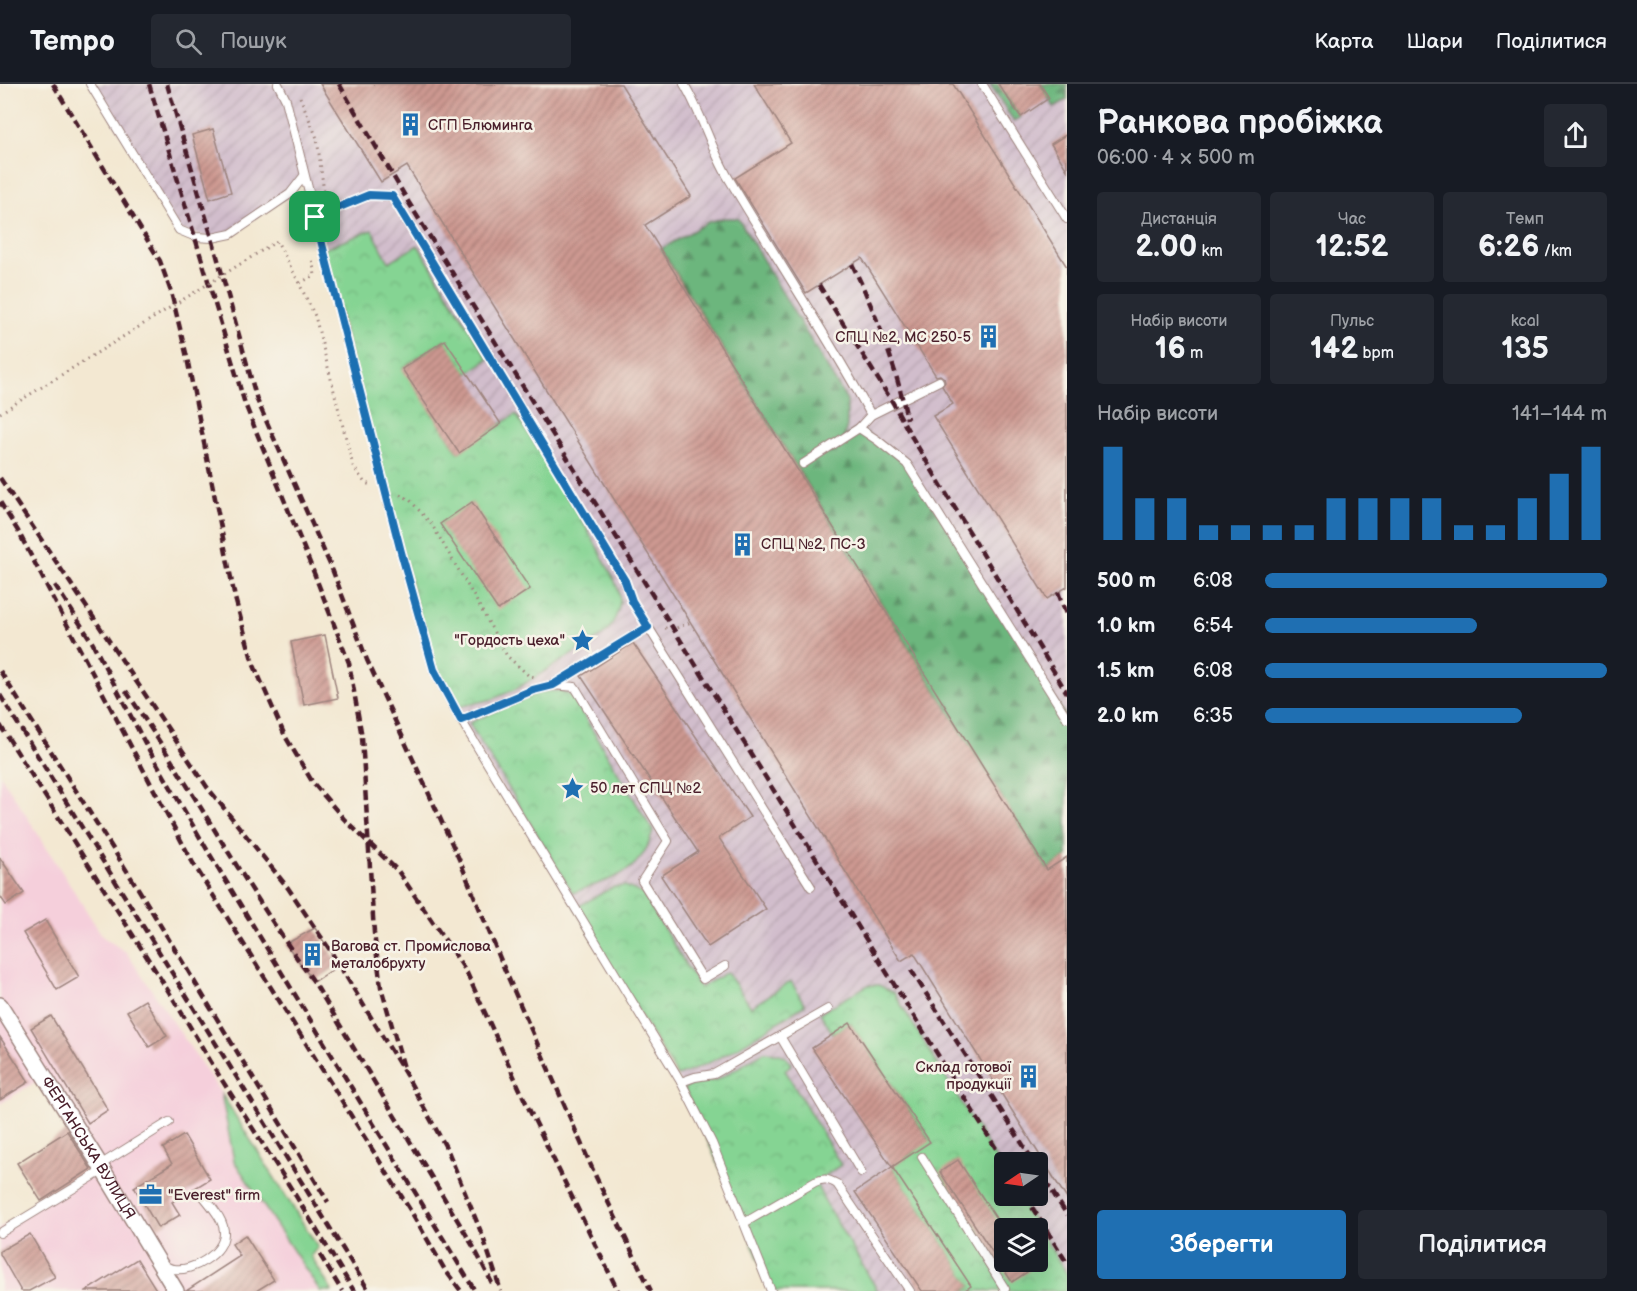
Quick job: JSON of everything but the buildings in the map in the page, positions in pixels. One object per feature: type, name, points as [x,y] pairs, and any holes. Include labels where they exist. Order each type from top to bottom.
[{"type":"street","name":"ФЕРГАНСЬКА ВУЛИЦЯ","points":[[0,1005],[176,1291]]},
{"type":"lane","points":[[90,84],[179,230],[196,237],[212,238],[231,234],[290,194],[304,176]]},
{"type":"lane","points":[[278,84],[286,100],[401,552],[434,670],[461,720],[681,1082],[712,1143],[771,1291]]},
{"type":"lane","points":[[684,84],[727,176],[871,415]]},
{"type":"lane","points":[[982,84],[1067,219]]},
{"type":"lane","points":[[315,217],[369,195],[392,196],[625,581],[632,601],[811,886]]},
{"type":"lane","points":[[803,465],[859,428],[871,415],[939,381]]},
{"type":"lane","points":[[859,428],[907,464],[1067,718]]},
{"type":"lane","points":[[461,720],[533,690],[553,685],[648,627]]},
{"type":"lane","points":[[553,685],[575,687],[668,841],[642,881],[703,979],[724,966]]},
{"type":"lane","points":[[681,1082],[714,1074],[828,1009]]},
{"type":"lane","points":[[780,1036],[861,1172]]},
{"type":"lane","points":[[0,1233],[97,1174],[100,1165],[169,1122]]},
{"type":"lane","points":[[922,1157],[1005,1289],[1004,1291]]},
{"type":"lane","points":[[744,1223],[814,1182],[823,1178],[827,1179],[837,1184],[910,1291]]},
{"type":"lane","points":[[158,1262],[173,1269],[194,1266],[215,1252],[222,1242],[223,1224],[202,1194]]},
{"type":"path","points":[[0,413],[277,241]]},
{"type":"path","points":[[648,627],[674,629],[691,622]]},
{"type":"shaded area","points":[[90,84],[1067,84],[1067,1291],[771,1291],[711,1141],[671,1066],[461,720],[305,177],[290,194],[231,234],[212,238],[179,230]]},
{"type":"shaded area","points":[[0,774],[103,937],[126,952],[221,1093],[234,1162],[320,1291],[0,1291],[0,1228],[94,1170],[37,1081],[0,1104]]},
{"type":"green space","points":[[990,84],[998,84],[1021,117],[1014,122]]},
{"type":"green space","points":[[1040,84],[1067,84],[1067,100],[1054,107]]},
{"type":"green space","points":[[724,218],[738,218],[847,401],[847,426],[844,437],[859,428],[907,464],[1067,718],[1067,857],[1047,870],[661,249],[708,222]]},
{"type":"green space","points":[[372,230],[389,262],[418,245],[488,359],[467,374],[444,340],[403,368],[458,452],[516,414],[583,521],[611,573],[620,596],[617,615],[605,634],[516,689],[493,699],[454,708],[434,670],[323,249]]},
{"type":"green space","points":[[561,691],[572,696],[653,831],[641,858],[632,866],[611,879],[573,893],[469,723],[534,694]]},
{"type":"green space","points":[[625,886],[643,894],[700,988],[727,972],[751,1007],[791,981],[805,1005],[711,1062],[677,1076],[575,908],[613,887]]},
{"type":"green space","points":[[868,985],[879,985],[894,993],[994,1156],[994,1206],[1024,1206],[1032,1218],[994,1218],[994,1272],[1048,1272],[1048,1244],[1067,1274],[1067,1291],[964,1291],[971,1286],[892,1167],[930,1141],[850,1023],[833,1034],[820,1013]]},
{"type":"green space","points":[[764,1052],[780,1054],[792,1064],[785,1070],[841,1165],[815,1182],[878,1291],[771,1291],[744,1223],[684,1088],[717,1080]]},
{"type":"green space","points":[[221,1093],[318,1247],[311,1256],[332,1291],[320,1291],[234,1161]]},
{"type":"railway","points":[[53,84],[160,261],[171,292],[186,353],[235,598],[253,663],[285,736],[313,783],[344,819],[398,871],[466,971],[527,1105],[618,1291]]},
{"type":"railway","points":[[149,84],[245,404],[349,663],[362,737],[374,933],[381,987],[406,1075]]},
{"type":"railway","points":[[167,84],[257,400],[332,569],[367,660],[459,859],[596,1177],[651,1291]]},
{"type":"railway","points":[[339,84],[409,203],[998,1152]]},
{"type":"railway","points":[[852,264],[884,340],[907,419]]},
{"type":"railway","points":[[819,285],[893,403],[1067,693]]},
{"type":"railway","points":[[0,478],[207,787],[288,888],[330,950],[406,1075],[448,1151],[483,1237],[501,1291]]},
{"type":"railway","points":[[0,502],[18,531],[193,863],[412,1213],[445,1270],[461,1291]]},
{"type":"railway","points":[[55,585],[92,642],[145,743],[209,853],[475,1291]]},
{"type":"railway","points":[[1058,592],[1067,617]]},
{"type":"railway","points":[[0,671],[139,890],[328,1202]]},
{"type":"railway","points":[[126,691],[265,910],[314,982],[473,1246],[492,1283]]},
{"type":"railway","points":[[0,695],[369,1291]]},
{"type":"railway","points":[[0,725],[354,1291]]},
{"type":"railway","points":[[911,970],[1028,1152]]},
{"type":"railway","points":[[1048,1185],[1067,1215]]},
{"type":"railway","points":[[1031,1206],[1067,1263]]},
{"type":"railway","points":[[320,1255],[342,1291]]},
{"type":"place","name":"СГП Блюминга","points":[[410,125]]},
{"type":"place","name":"СПЦ №2, МС 250-5","points":[[989,337]]},
{"type":"place","name":"СПЦ №2, ПС-3","points":[[743,544]]},
{"type":"place","name":"\"Гордость цеха\"","points":[[583,640]]},
{"type":"place","name":"50 лет СПЦ №2","points":[[572,788]]},
{"type":"place","name":"Вагова ст. Промислова металобрухту","points":[[313,955]]},
{"type":"place","name":"Склад готової продукції","points":[[1029,1076]]},
{"type":"place","name":"\"Everest\" firm","points":[[150,1195]]},
{"type":"route","points":[[369,195],[392,196],[625,581],[632,601],[648,627],[553,685],[533,690],[461,720],[434,670],[401,552],[315,217],[369,195]]}]
